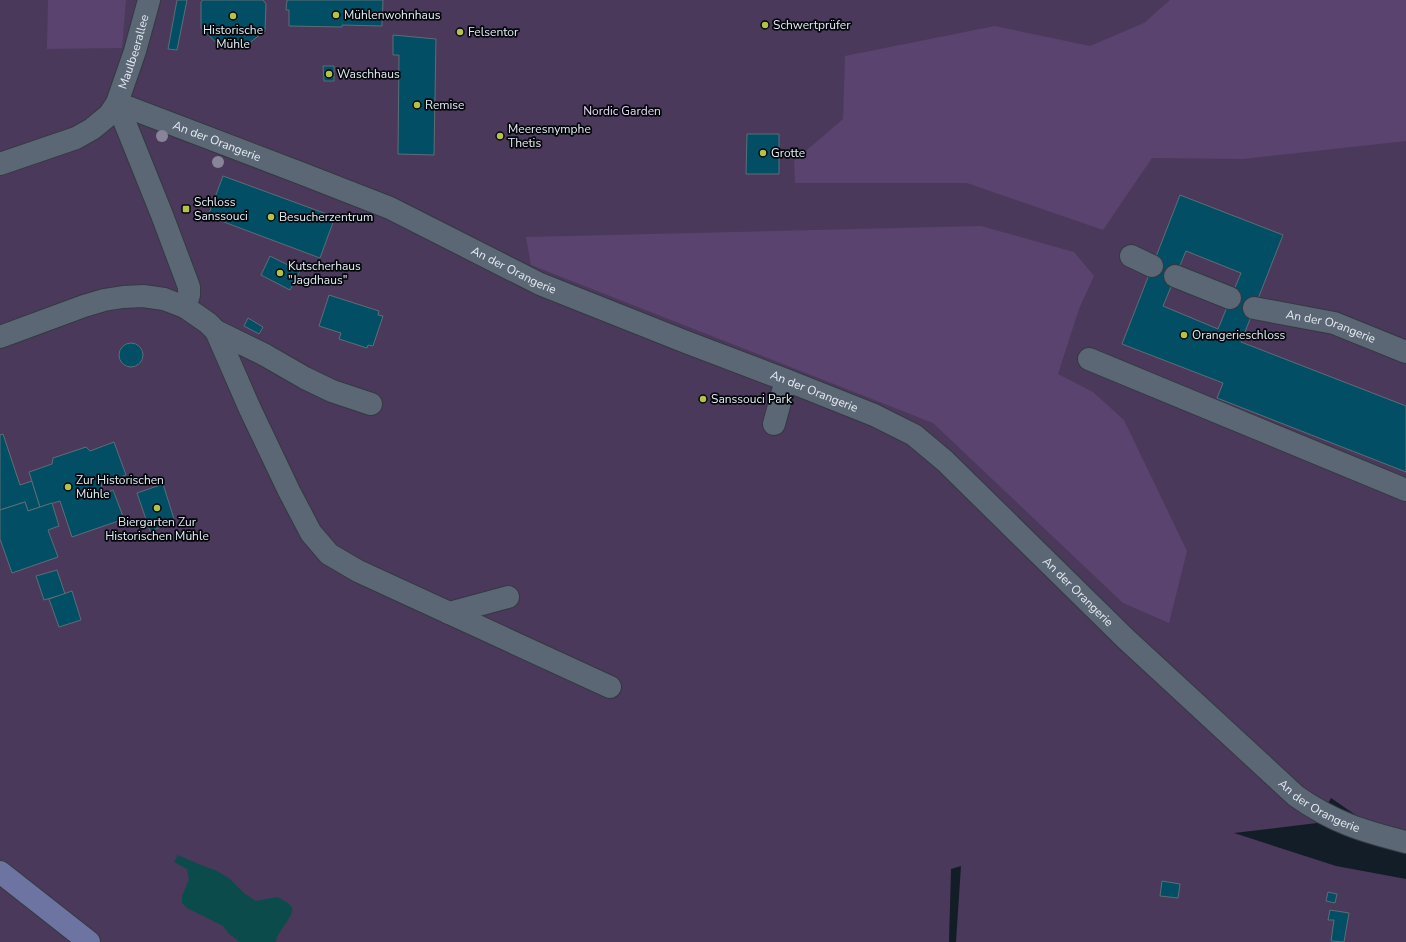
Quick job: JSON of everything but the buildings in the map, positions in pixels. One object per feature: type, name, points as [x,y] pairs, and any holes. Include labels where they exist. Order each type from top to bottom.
[{"type":"main road","points":[[0,872],[89,942]]},
{"type":"street","name":"Maulbeerallee","points":[[118,103],[135,51],[149,0]]},
{"type":"street","points":[[0,164],[81,135],[92,129],[109,115],[118,103]]},
{"type":"street","points":[[118,103],[189,287],[189,295],[185,307]]},
{"type":"street","name":"An der Orangerie","points":[[118,103],[390,208],[540,284],[874,415],[914,436],[945,461],[1126,639],[1296,796],[1337,821],[1372,834],[1406,842]]},
{"type":"street","points":[[1131,256],[1152,266]]},
{"type":"street","points":[[1175,276],[1230,298]]},
{"type":"street","points":[[0,337],[104,300],[143,296],[164,299],[185,307],[208,323],[216,331],[265,355],[305,378],[332,391],[371,404]]},
{"type":"street","name":"An der Orangerie","points":[[1254,308],[1334,323],[1406,352]]},
{"type":"street","points":[[216,331],[250,409],[289,491],[311,533],[329,554],[352,568],[610,687]]},
{"type":"street","points":[[1089,359],[1406,490]]},
{"type":"street","points":[[774,424],[786,380]]},
{"type":"street","points":[[449,613],[508,597]]},
{"type":"green space","name":"Sanssouci Park","points":[[0,0],[1406,0],[1406,839],[1373,827],[1331,798],[1317,823],[1234,833],[1336,866],[1406,879],[1406,942],[956,942],[961,866],[951,869],[949,942],[0,942]]},
{"type":"shaded area","points":[[48,0],[126,0],[122,48],[47,49]]},
{"type":"shaded area","points":[[1170,0],[1406,0],[1406,141],[1243,159],[1152,158],[1103,230],[967,183],[795,183],[794,161],[843,119],[845,56],[995,26],[1090,46],[1144,23]]},
{"type":"shaded area","points":[[981,226],[1074,252],[1094,276],[1079,309],[1058,374],[1093,392],[1124,420],[1187,551],[1169,623],[1123,603],[933,423],[531,265],[526,237]]},
{"type":"shaded area","points":[[178,855],[217,871],[230,879],[245,894],[256,901],[277,897],[287,902],[291,906],[292,913],[279,933],[276,942],[240,942],[229,934],[223,926],[187,908],[182,903],[182,896],[189,879],[187,869],[174,862]]},
{"type":"place","name":"Mühlenwohnhaus","points":[[336,15]]},
{"type":"place","name":"Historische Mühle","points":[[233,16]]},
{"type":"place","name":"Schwertprüfer","points":[[765,25]]},
{"type":"place","name":"Felsentor","points":[[460,32]]},
{"type":"place","name":"Waschhaus","points":[[329,74]]},
{"type":"place","name":"Remise","points":[[417,105]]},
{"type":"place","name":"Meeresnymphe Thetis","points":[[500,136]]},
{"type":"place","name":"Grotte","points":[[763,153]]},
{"type":"place","name":"Schloss Sanssouci","points":[[186,209]]},
{"type":"place","name":"Besucherzentrum","points":[[271,217]]},
{"type":"place","name":"Kutscherhaus \"Jagdhaus\"","points":[[280,273]]},
{"type":"place","name":"Orangerieschloss","points":[[1184,335]]},
{"type":"place","name":"Sanssouci Park","points":[[703,399]]},
{"type":"place","name":"Zur Historischen Mühle","points":[[68,487]]},
{"type":"place","name":"Biergarten Zur Historischen Mühle","points":[[157,508]]},
{"type":"park label","name":"Nordic Garden","points":[[622,111]]}]
